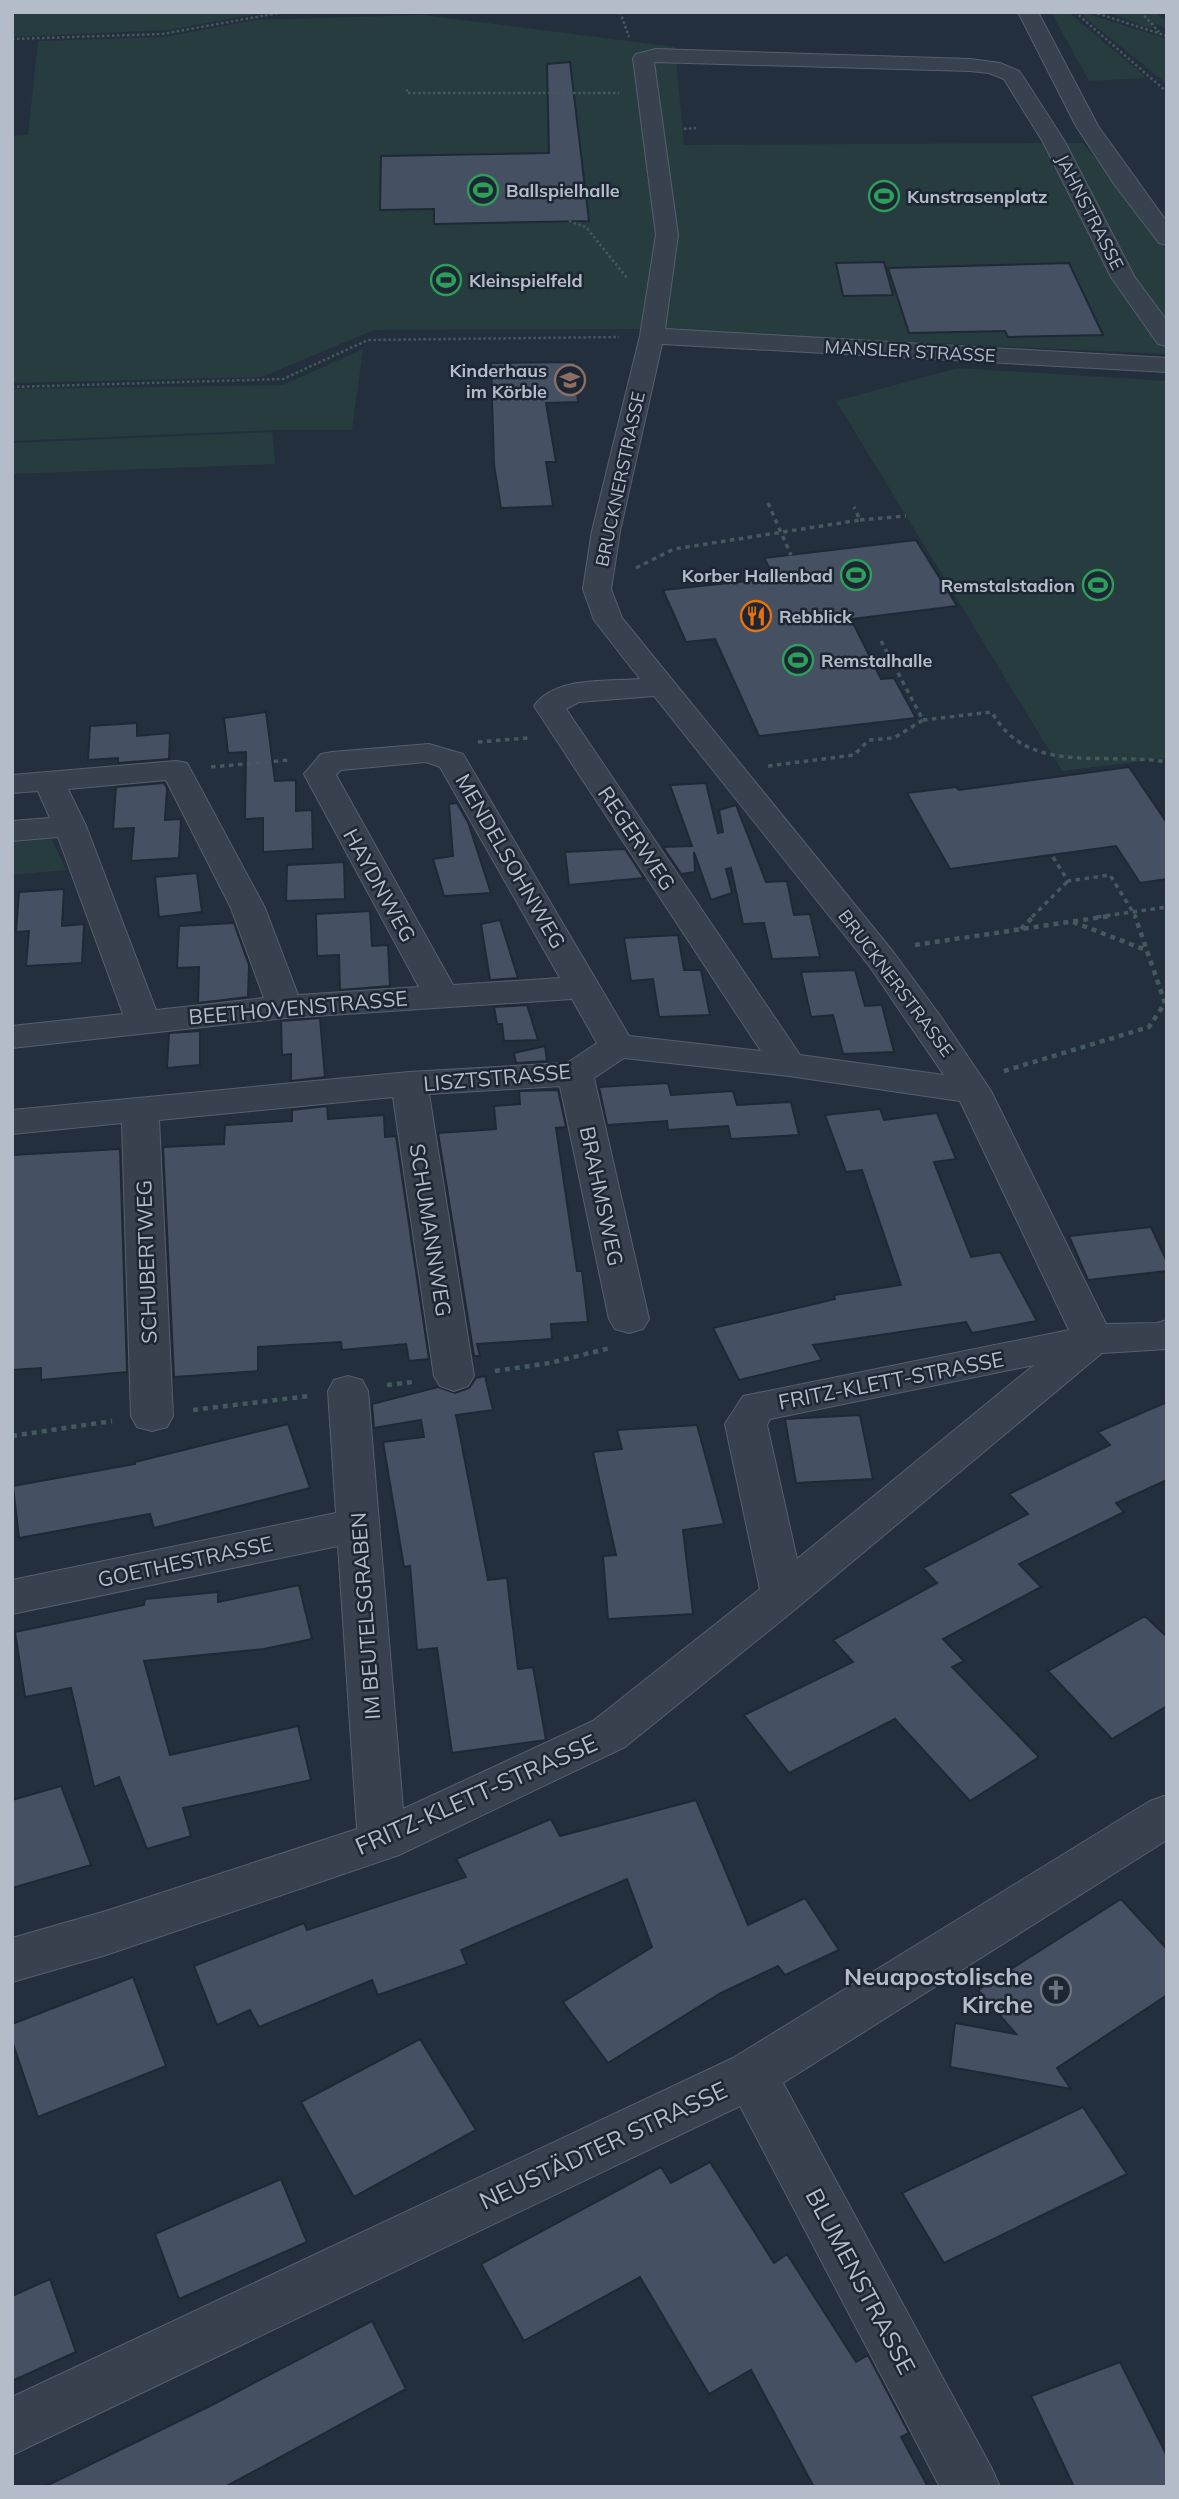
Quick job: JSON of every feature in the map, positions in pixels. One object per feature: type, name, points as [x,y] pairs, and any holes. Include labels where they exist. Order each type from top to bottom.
[{"type":"street","points":[[1028,12],[1087,126],[1122,179],[1167,238]]},
{"type":"street","name":"BRUCKNERSTRASSE","points":[[1017,83],[1012,75],[993,67],[970,65],[656,55],[643,58],[667,235],[652,336],[606,531],[597,589],[608,620],[882,960],[973,1091],[1093,1339]]},
{"type":"street","name":"JAHNSTRASSE","points":[[1017,83],[1054,142],[1123,277],[1167,339]]},
{"type":"street","name":"MANSLER STRASSE","points":[[652,336],[1167,365]]},
{"type":"street","name":"REGERWEG","points":[[660,687],[572,693],[549,706],[789,1065]]},
{"type":"street","points":[[326,768],[429,753]]},
{"type":"street","name":"MENDELSOHNWEG","points":[[429,753],[452,761],[617,1046]]},
{"type":"street","name":"HAYDNWEG","points":[[326,768],[441,995]]},
{"type":"street","points":[[12,785],[176,770],[248,908],[285,1007]]},
{"type":"street","points":[[50,783],[70,826],[143,1021]]},
{"type":"street","points":[[12,831],[70,826]]},
{"type":"street","name":"BEETHOVENSTRASSE","points":[[12,1037],[285,1007],[585,987]]},
{"type":"street","points":[[617,1046],[789,1065],[973,1091]]},
{"type":"street","name":"LISZTSTRASSE","points":[[12,1122],[408,1084],[575,1074],[617,1046]]},
{"type":"street","name":"BRAHMSWEG","points":[[575,1074],[629,1319]]},
{"type":"street","name":"SCHUMANNWEG","points":[[408,1084],[454,1376]]},
{"type":"street","name":"SCHUBERTWEG","points":[[140,1109],[152,1416]]},
{"type":"street","name":"FRITZ-KLETT-STRASSE","points":[[783,1595],[746,1424],[757,1406],[1093,1339],[1159,1337],[1167,1334]]},
{"type":"street","name":"FRITZ-KLETT-STRASSE","points":[[12,1960],[106,1933],[382,1841],[609,1734],[783,1595],[1093,1339]]},
{"type":"street","name":"IM BEUTELSGRABEN","points":[[348,1391],[382,1841]]},
{"type":"street","name":"GOETHESTRASSE","points":[[12,1597],[358,1525]]},
{"type":"street","name":"NEUSTÄDTER STRASSE","points":[[12,2427],[751,2075],[1167,1815]]},
{"type":"street","name":"BLUMENSTRASSE","points":[[751,2075],[971,2487]]},
{"type":"path","points":[[12,39],[162,34],[284,12]]},
{"type":"path","points":[[1075,12],[1167,92]]},
{"type":"path","points":[[1093,12],[1167,36]]},
{"type":"path","points":[[1141,12],[1162,35]]},
{"type":"path","points":[[407,89],[407,93],[445,95],[647,93]]},
{"type":"path","points":[[569,221],[586,227],[614,259],[626,278],[662,275]]},
{"type":"path","points":[[12,387],[283,379],[368,340],[652,336]]},
{"type":"path","points":[[768,503],[778,531],[791,555]]},
{"type":"path","points":[[854,507],[860,520]]},
{"type":"path","points":[[626,573],[674,549],[778,531],[906,516]]},
{"type":"path","points":[[880,639],[923,720]]},
{"type":"path","points":[[778,765],[854,755],[869,740],[894,737],[923,720],[992,712],[1006,734],[1038,752],[1080,759],[1150,758],[1167,762]]},
{"type":"path","points":[[429,753],[439,745],[568,734]]},
{"type":"path","points":[[176,770],[286,760],[326,768]]},
{"type":"path","points":[[1054,857],[1068,881]]},
{"type":"path","points":[[1003,1072],[1149,1027],[1165,1003],[1134,912],[1110,875],[1068,881],[1021,929]]},
{"type":"path","points":[[904,946],[1167,907]]},
{"type":"path","points":[[1072,922],[1147,950]]},
{"type":"green space","points":[[12,12],[268,12],[168,30],[12,37]]},
{"type":"green space","points":[[1051,12],[1068,12],[1147,78],[1089,81]]},
{"type":"green space","points":[[1082,12],[1167,39],[1167,84],[1085,18]]},
{"type":"green space","points":[[1107,12],[1154,12],[1167,21],[1167,29],[1156,24],[1149,28]]},
{"type":"green space","points":[[423,15],[675,47],[684,145],[1083,143],[1167,251],[1167,354],[632,329],[374,330],[262,377],[12,383],[12,136],[28,135],[38,41],[164,37],[255,20]]},
{"type":"green space","points":[[363,349],[352,430],[276,430],[12,441],[12,389],[283,385]]},
{"type":"green space","points":[[958,368],[1167,381],[1167,758],[1062,771],[836,401]]},
{"type":"green space","points":[[272,432],[275,464],[12,474],[12,443]]},
{"type":"green space","points":[[52,839],[66,870],[12,875],[12,842]]},
{"type":"building","name":"Ballspielhalle","points":[[570,62],[589,221],[434,224],[434,209],[380,210],[381,156],[549,153],[547,64]]},
{"type":"building","points":[[884,262],[893,295],[843,296],[836,263]]},
{"type":"building","points":[[1069,263],[1103,335],[1008,337],[1005,331],[909,333],[888,268]]},
{"type":"building","points":[[575,362],[578,402],[546,403],[556,462],[546,462],[553,506],[501,508],[494,465],[491,363]]},
{"type":"building","name":"Remstalhalle","points":[[916,540],[957,606],[851,619],[881,679],[894,678],[916,718],[759,736],[715,639],[686,642],[663,590],[775,578],[764,558]]},
{"type":"building","points":[[266,712],[275,781],[296,780],[296,811],[312,810],[313,849],[263,852],[263,818],[245,819],[246,752],[228,753],[224,718]]},
{"type":"building","points":[[137,723],[137,736],[170,733],[169,759],[118,763],[118,758],[88,760],[90,726]]},
{"type":"building","points":[[1129,767],[1167,823],[1167,879],[1140,883],[1116,846],[950,869],[907,793],[956,787],[959,790]]},
{"type":"building","points":[[164,783],[167,788],[165,820],[181,819],[179,858],[131,861],[134,828],[113,829],[116,787]]},
{"type":"building","points":[[706,783],[718,833],[723,832],[719,810],[736,805],[766,882],[787,881],[794,915],[810,914],[820,957],[772,959],[764,923],[743,924],[731,868],[726,869],[732,893],[711,900],[694,852],[695,872],[681,874],[663,847],[692,846],[670,785]]},
{"type":"building","points":[[457,803],[468,822],[491,893],[444,896],[433,859],[453,856],[449,804]]},
{"type":"building","points":[[625,849],[644,878],[569,885],[565,852]]},
{"type":"building","points":[[344,862],[345,899],[286,901],[287,865]]},
{"type":"building","points":[[197,873],[202,912],[159,917],[155,877]]},
{"type":"building","points":[[64,889],[62,926],[84,924],[82,963],[26,966],[29,931],[16,932],[19,892]]},
{"type":"building","points":[[370,911],[372,946],[388,945],[390,986],[340,990],[339,955],[317,956],[316,914]]},
{"type":"building","points":[[500,920],[518,978],[490,980],[481,924]]},
{"type":"building","points":[[234,923],[249,965],[248,997],[198,1003],[199,967],[177,968],[179,926]]},
{"type":"building","points":[[678,935],[684,970],[701,970],[710,1015],[659,1017],[653,979],[631,981],[624,938]]},
{"type":"building","points":[[855,970],[865,1006],[882,1005],[894,1052],[843,1054],[833,1015],[811,1017],[801,972]]},
{"type":"building","points":[[527,1005],[538,1040],[504,1041],[502,1024],[497,1024],[494,1007]]},
{"type":"building","points":[[320,1018],[325,1077],[291,1081],[291,1054],[282,1055],[281,1021]]},
{"type":"building","points":[[200,1031],[200,1065],[167,1068],[169,1033]]},
{"type":"building","points":[[545,1046],[547,1061],[516,1063],[514,1053]]},
{"type":"building","points":[[668,1083],[671,1095],[733,1091],[737,1105],[791,1102],[799,1135],[731,1139],[728,1126],[668,1130],[667,1121],[607,1125],[599,1087]]},
{"type":"building","points":[[558,1090],[566,1127],[556,1128],[577,1271],[582,1271],[588,1322],[551,1324],[552,1339],[477,1344],[480,1356],[474,1356],[438,1133],[496,1129],[494,1106],[520,1104],[519,1091]]},
{"type":"building","points":[[327,1106],[328,1119],[384,1115],[385,1137],[396,1136],[429,1359],[409,1361],[406,1344],[342,1350],[341,1342],[258,1347],[258,1371],[174,1377],[163,1147],[224,1144],[225,1125],[292,1121],[292,1110]]},
{"type":"building","points":[[880,1109],[884,1120],[937,1113],[956,1159],[934,1162],[971,1257],[1000,1252],[1037,1321],[972,1333],[966,1322],[813,1345],[822,1360],[739,1380],[713,1328],[835,1299],[834,1295],[901,1285],[862,1170],[846,1172],[825,1115]]},
{"type":"building","points":[[120,1149],[127,1372],[41,1380],[41,1368],[12,1370],[12,1155]]},
{"type":"building","points":[[1151,1227],[1167,1262],[1167,1271],[1088,1280],[1069,1236]]},
{"type":"building","points":[[485,1376],[493,1410],[456,1415],[488,1580],[507,1578],[518,1669],[533,1667],[546,1740],[452,1753],[437,1648],[417,1650],[410,1566],[404,1567],[383,1442],[424,1437],[421,1420],[374,1428],[372,1404],[438,1387],[455,1393],[469,1388],[476,1378]]},
{"type":"building","points":[[1167,1402],[1167,1480],[1116,1503],[1124,1512],[1019,1564],[1041,1587],[943,1639],[964,1661],[952,1667],[1039,1757],[970,1801],[895,1719],[789,1773],[744,1715],[853,1662],[833,1640],[937,1583],[923,1568],[1028,1514],[1009,1494],[1110,1445],[1098,1432]]},
{"type":"building","points":[[860,1415],[873,1479],[796,1483],[785,1419]]},
{"type":"building","points":[[288,1424],[310,1488],[154,1528],[150,1514],[19,1538],[13,1486],[135,1464]]},
{"type":"building","points":[[697,1425],[724,1524],[683,1530],[693,1614],[608,1619],[603,1556],[616,1555],[593,1452],[622,1449],[617,1430]]},
{"type":"building","points":[[299,1585],[312,1639],[264,1649],[144,1661],[170,1755],[298,1726],[311,1780],[183,1808],[191,1836],[147,1849],[119,1777],[94,1787],[71,1688],[25,1697],[15,1632],[144,1605],[145,1599],[218,1592],[218,1602]]},
{"type":"building","points":[[1145,1616],[1167,1637],[1167,1706],[1112,1739],[1048,1671]]},
{"type":"building","points":[[61,1786],[91,1865],[12,1888],[12,1800]]},
{"type":"building","points":[[696,1800],[748,1925],[805,1898],[839,1950],[785,1975],[778,1966],[721,1993],[608,2063],[563,2002],[652,1947],[627,1879],[461,1950],[467,1964],[378,1995],[372,1980],[259,2027],[250,2010],[217,2025],[194,1966],[304,1923],[307,1930],[466,1877],[456,1859],[551,1819],[560,1836]]},
{"type":"building","points":[[1121,1899],[1167,1949],[1167,1995],[1057,2068],[1071,2089],[950,2067],[955,2023],[1016,2034],[978,1990]]},
{"type":"building","points":[[133,1977],[166,2066],[38,2117],[12,2041],[12,2024]]},
{"type":"building","points":[[420,2039],[476,2130],[354,2197],[301,2102]]},
{"type":"building","points":[[1083,2107],[1127,2174],[944,2263],[902,2193]]},
{"type":"building","points":[[710,2162],[774,2263],[787,2254],[856,2362],[868,2355],[909,2433],[901,2437],[928,2487],[814,2487],[751,2370],[709,2394],[640,2277],[524,2341],[481,2264],[661,2167],[671,2183]]},
{"type":"building","points":[[281,2179],[307,2242],[179,2299],[155,2234]]},
{"type":"building","points":[[50,2279],[76,2352],[12,2381],[12,2296]]},
{"type":"building","points":[[372,2321],[406,2389],[225,2487],[44,2487],[214,2404]]},
{"type":"building","points":[[1120,2362],[1167,2456],[1167,2487],[1074,2487],[1031,2396]]},
{"type":"place","name":"Ballspielhalle","points":[[483,190]]},
{"type":"place","name":"Kunstrasenplatz","points":[[884,196]]},
{"type":"place","name":"Kleinspielfeld","points":[[446,280]]},
{"type":"place","name":"Kinderhaus im Körble","points":[[570,380]]},
{"type":"place","name":"Korber Hallenbad","points":[[856,575]]},
{"type":"place","name":"Remstalstadion","points":[[1098,585]]},
{"type":"place","name":"Rebblick","points":[[756,616]]},
{"type":"place","name":"Remstalhalle","points":[[798,660]]},
{"type":"place","name":"Neuapostolische Kirche","points":[[1056,1990]]}]
